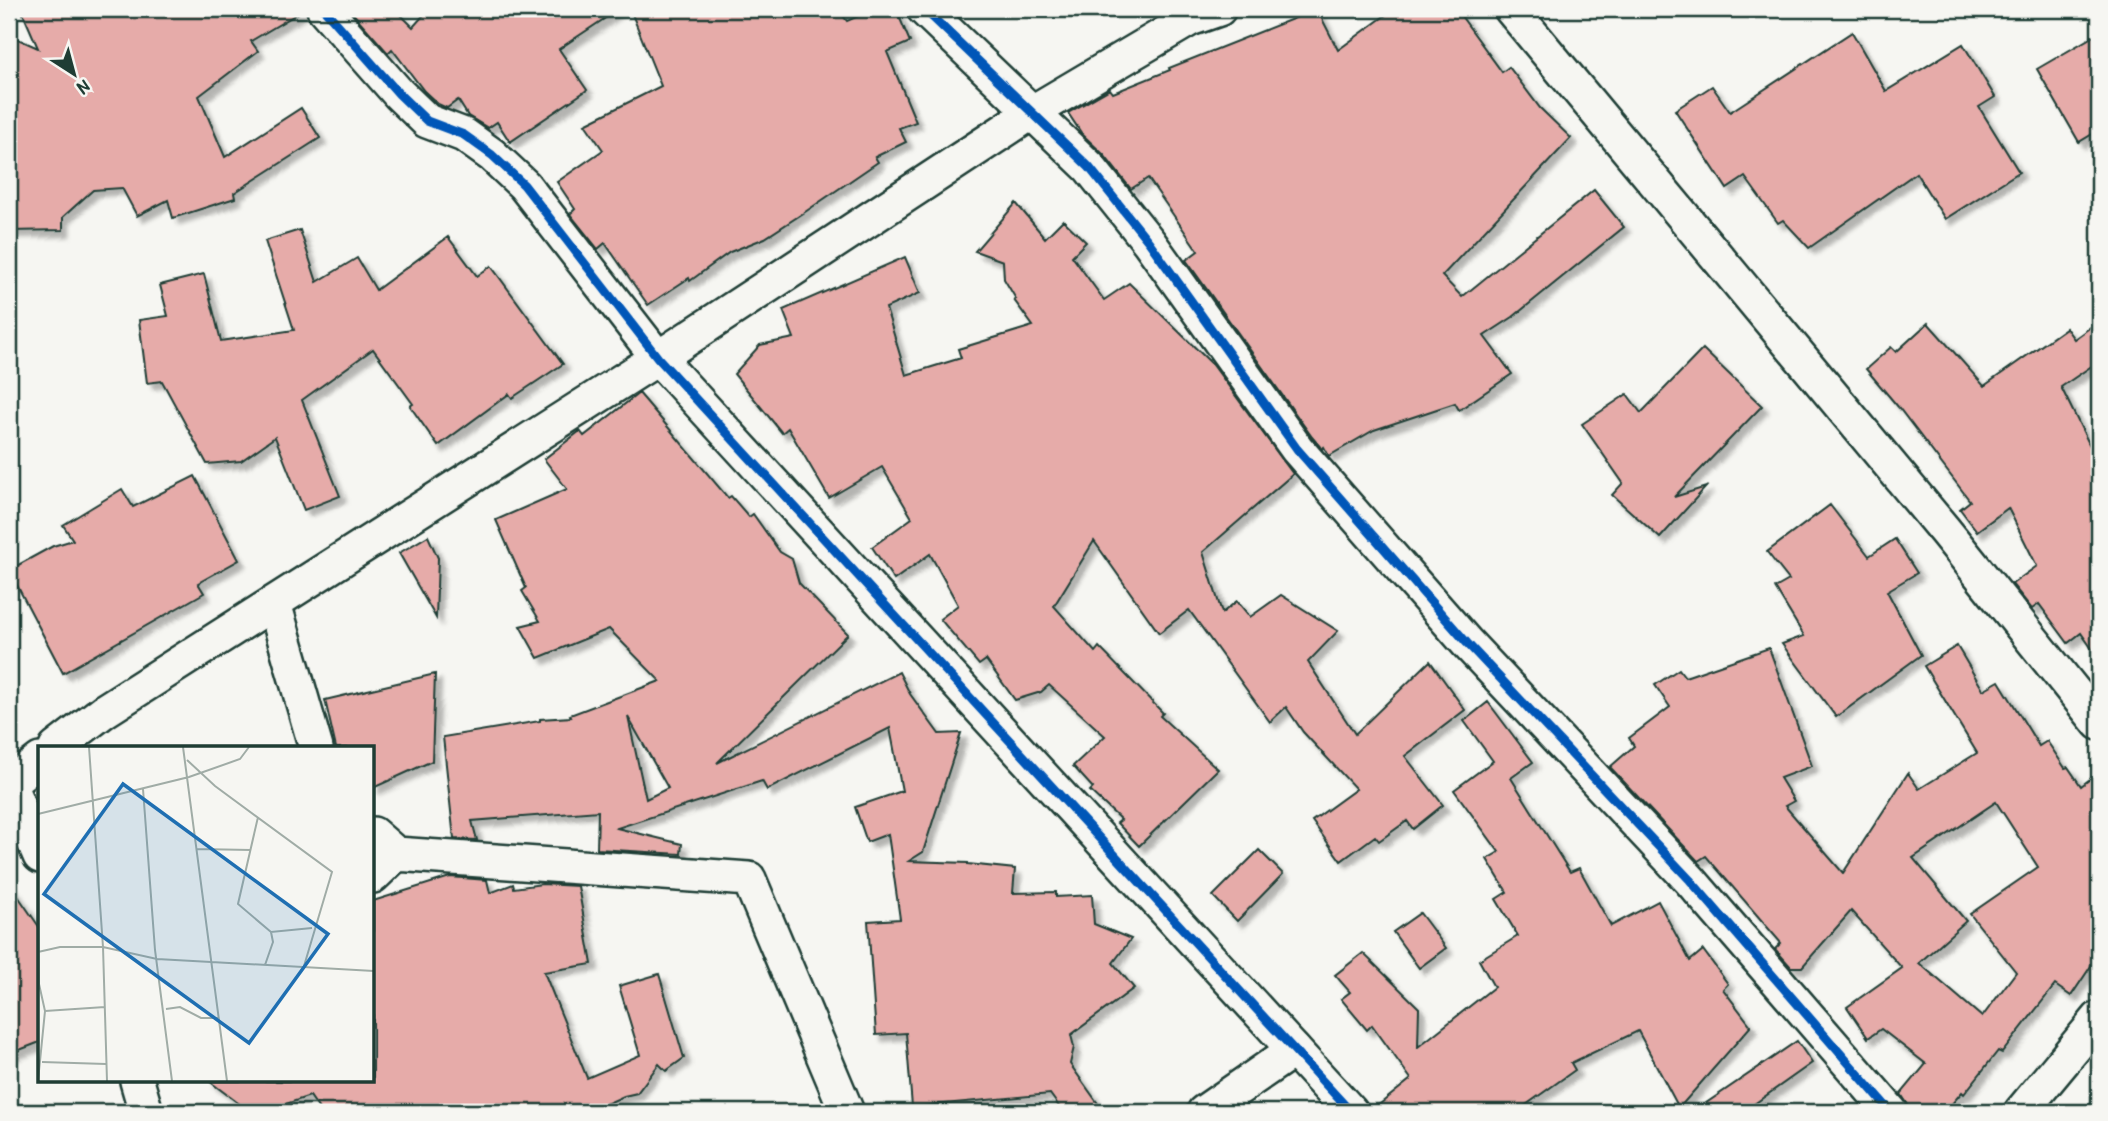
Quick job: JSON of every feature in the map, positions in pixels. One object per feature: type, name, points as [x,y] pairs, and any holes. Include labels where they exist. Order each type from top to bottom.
[{"type":"street","points":[[924,9],[1089,167],[1149,242],[1297,449],[1467,643],[1690,880],[1891,1112]]},
{"type":"street","points":[[59,746],[104,711],[658,358],[1031,113],[1190,19],[1219,9]]},
{"type":"street","points":[[1511,9],[1945,531],[2099,723]]},
{"type":"street","points":[[330,11],[399,94],[427,121],[464,135],[492,155],[524,185],[658,358],[1351,1112]]},
{"type":"street","points":[[274,603],[315,746]]},
{"type":"street","points":[[38,762],[9,784],[38,851]]},
{"type":"street","points":[[381,855],[748,879],[847,1112]]},
{"type":"street","points":[[2021,1112],[2099,1018]]},
{"type":"street","points":[[1204,1112],[1294,1049]]},
{"type":"building","points":[[21,9],[305,9],[251,41],[258,51],[199,96],[225,157],[301,108],[320,138],[234,193],[235,198],[173,218],[168,200],[137,216],[122,188],[93,190],[63,217],[63,230],[9,231],[9,35],[38,48]]},
{"type":"building","points":[[349,9],[395,9],[413,27],[429,9],[619,9],[559,49],[587,90],[510,142],[497,122],[488,128],[468,116],[458,100],[447,108],[438,104],[424,91],[392,49],[388,53]]},
{"type":"building","points":[[630,9],[838,9],[847,21],[874,9],[896,9],[910,42],[887,52],[916,122],[899,128],[906,142],[875,157],[878,162],[805,212],[765,238],[730,252],[690,281],[689,278],[648,305],[605,243],[598,249],[570,214],[575,209],[557,182],[603,150],[585,124],[661,86]]},
{"type":"building","points":[[1317,9],[1338,50],[1394,9],[1456,9],[1502,72],[1509,67],[1540,108],[1571,138],[1442,276],[1462,297],[1594,190],[1624,227],[1513,317],[1484,336],[1512,374],[1459,410],[1455,403],[1374,430],[1329,456],[1324,447],[1322,449],[1312,437],[1186,260],[1198,251],[1148,178],[1131,189],[1104,155],[1082,134],[1068,113],[1110,89],[1113,93]]},
{"type":"building","points":[[1852,32],[1886,91],[1963,44],[1995,97],[1979,107],[2019,172],[1945,219],[1916,173],[1809,248],[1783,220],[1778,223],[1745,177],[1727,189],[1675,110],[1712,86],[1730,112]]},
{"type":"building","points":[[2099,33],[2099,130],[2079,142],[2037,69]]},
{"type":"building","points":[[1016,203],[1045,238],[1063,220],[1086,242],[1072,256],[1104,300],[1129,283],[1213,365],[1293,474],[1203,552],[1222,613],[1237,601],[1250,617],[1281,595],[1338,631],[1308,662],[1355,734],[1430,661],[1465,710],[1405,756],[1443,805],[1413,829],[1407,821],[1379,841],[1375,836],[1341,861],[1312,821],[1356,789],[1303,732],[1286,707],[1270,722],[1189,610],[1159,633],[1094,541],[1054,606],[1095,652],[1099,647],[1163,713],[1160,716],[1218,769],[1139,846],[1117,823],[1121,820],[1090,791],[1093,788],[1073,766],[1105,736],[1049,685],[1041,692],[1015,700],[986,660],[979,665],[940,619],[958,605],[930,554],[894,580],[872,547],[912,518],[882,467],[829,498],[788,428],[782,433],[734,374],[760,345],[794,338],[783,310],[905,257],[920,293],[886,308],[906,375],[961,358],[958,349],[1033,326],[1014,300],[1016,299],[1004,279],[1003,261],[975,251]]},
{"type":"building","points":[[300,230],[317,282],[357,258],[376,290],[448,237],[477,276],[491,266],[563,364],[512,398],[509,394],[438,446],[410,406],[413,404],[373,349],[302,400],[340,496],[304,510],[275,437],[241,461],[207,464],[162,381],[147,383],[139,320],[168,316],[160,285],[204,274],[221,341],[294,330],[265,241]]},
{"type":"building","points":[[2099,321],[2099,361],[2061,387],[2099,464],[2099,659],[2081,633],[2068,643],[2039,604],[2032,609],[2012,584],[2037,566],[2008,508],[1977,531],[1960,509],[1970,501],[1866,369],[1891,347],[1896,352],[1928,323],[1984,386],[2066,328],[2074,339]]},
{"type":"building","points":[[1703,349],[1762,406],[1674,497],[1706,487],[1660,538],[1612,495],[1623,483],[1582,424],[1627,394],[1641,413]]},
{"type":"building","points":[[639,393],[728,498],[731,496],[749,517],[753,514],[780,552],[792,559],[799,583],[848,634],[717,763],[899,672],[910,694],[939,734],[961,733],[923,852],[909,861],[968,863],[1015,869],[1013,893],[1056,892],[1056,897],[1092,895],[1094,924],[1131,939],[1113,963],[1134,988],[1071,1035],[1074,1047],[1070,1064],[1104,1112],[1063,1112],[1050,1094],[912,1107],[906,1033],[876,1035],[868,921],[900,919],[888,834],[867,842],[855,807],[902,791],[890,728],[767,790],[762,781],[617,828],[682,844],[681,854],[597,849],[598,811],[472,821],[477,840],[454,839],[443,737],[540,719],[571,717],[570,715],[660,681],[609,629],[538,658],[520,626],[540,621],[522,591],[526,588],[496,520],[567,489],[544,459],[580,431],[584,436]],"holes":[[[628,717],[668,788],[646,799]]]},
{"type":"building","points":[[195,476],[239,560],[198,583],[204,593],[63,673],[9,570],[53,546],[73,540],[63,525],[122,489],[133,507]]},
{"type":"building","points":[[1830,505],[1869,556],[1895,539],[1917,573],[1887,591],[1921,655],[1836,717],[1782,644],[1804,636],[1775,588],[1789,580],[1767,552]]},
{"type":"building","points":[[428,536],[438,558],[436,618],[399,553]]},
{"type":"building","points":[[1957,646],[1983,690],[1999,681],[2039,746],[2047,741],[2081,786],[2099,772],[2099,954],[2071,996],[2055,985],[2002,1053],[1998,1051],[1964,1094],[1962,1092],[1945,1112],[1910,1112],[1901,1094],[1926,1064],[1881,1029],[1868,1038],[1847,1007],[1902,968],[1851,911],[1802,967],[1791,967],[1775,949],[1781,943],[1706,856],[1698,861],[1610,767],[1634,746],[1629,738],[1670,707],[1655,685],[1679,669],[1685,677],[1769,648],[1812,766],[1780,778],[1794,801],[1785,806],[1843,873],[1908,773],[1919,789],[1977,753],[1924,666]],"holes":[[[1996,802],[2038,867],[1970,914],[2016,972],[1982,1017],[1919,963],[1966,921],[1913,858]]]},
{"type":"building","points":[[435,674],[432,761],[374,788],[374,746],[336,746],[325,700]]},
{"type":"building","points":[[1488,702],[1533,762],[1511,778],[1570,872],[1579,868],[1611,926],[1658,901],[1690,961],[1703,950],[1728,984],[1723,989],[1751,1026],[1679,1108],[1638,1031],[1571,1063],[1575,1070],[1516,1112],[1370,1112],[1411,1079],[1372,1025],[1367,1030],[1341,999],[1350,992],[1335,975],[1363,953],[1419,1008],[1418,1047],[1494,987],[1479,960],[1518,936],[1496,899],[1507,892],[1487,859],[1499,852],[1454,790],[1493,761],[1464,721]]},
{"type":"building","points":[[1259,850],[1283,874],[1237,921],[1213,896]]},
{"type":"building","points":[[450,877],[487,880],[490,893],[513,884],[514,888],[542,884],[578,886],[592,964],[544,972],[587,1078],[640,1055],[619,986],[659,974],[684,1058],[666,1071],[659,1064],[637,1093],[588,1112],[432,1112],[430,1108],[400,1112],[321,1112],[310,1096],[262,1112],[250,1112],[210,1082],[374,1082],[374,901]]},
{"type":"building","points":[[9,883],[38,925],[38,1043],[9,1054]]},
{"type":"building","points":[[1420,913],[1446,948],[1419,968],[1393,932]]},
{"type":"building","points":[[1797,1041],[1812,1063],[1743,1112],[1693,1112]]},
{"type":"cycle path","points":[[324,9],[399,94],[427,121],[464,135],[492,155],[524,185],[658,358],[1351,1112]]},
{"type":"cycle path","points":[[924,9],[1089,167],[1149,242],[1297,449],[1467,643],[1690,880],[1891,1112]]}]
